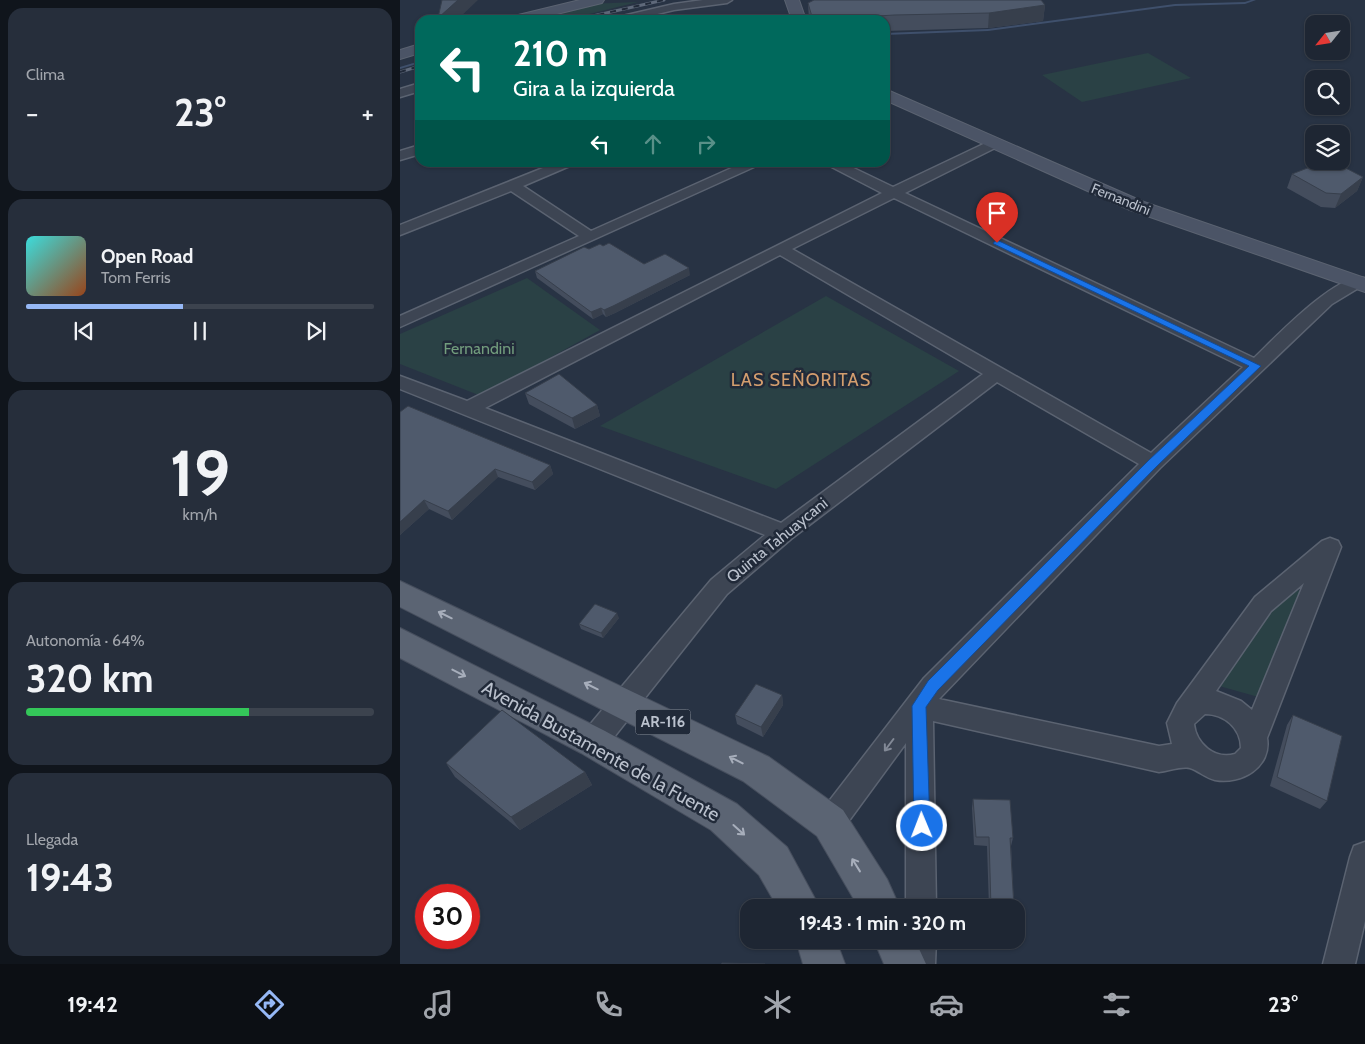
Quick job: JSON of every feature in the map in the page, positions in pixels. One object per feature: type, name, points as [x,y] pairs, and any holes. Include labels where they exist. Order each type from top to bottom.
[{"type":"main road","name":"AR-116","points":[[400,593],[626,703],[756,769],[830,823],[876,899]]},
{"type":"main road","name":"Avenida Bustamente de la Fuente","points":[[400,642],[592,742],[724,817],[773,861],[795,899]]},
{"type":"main road","points":[[819,949],[824,964]]},
{"type":"main road","points":[[898,949],[905,964]]},
{"type":"street","points":[[536,15],[597,0]]},
{"type":"street","points":[[640,15],[674,7],[727,0]]},
{"type":"street","points":[[792,0],[797,15]]},
{"type":"street","points":[[400,54],[415,50]]},
{"type":"street","points":[[400,94],[415,89]]},
{"type":"street","name":"Fernandini","points":[[890,96],[1137,206],[1361,284]]},
{"type":"street","points":[[468,409],[780,249],[994,144]]},
{"type":"street","points":[[400,156],[415,151]]},
{"type":"street","points":[[400,230],[560,167]]},
{"type":"street","points":[[400,322],[747,167]]},
{"type":"street","points":[[839,167],[1256,366]]},
{"type":"street","points":[[513,186],[590,237]]},
{"type":"street","points":[[1137,206],[1335,293]]},
{"type":"street","points":[[780,249],[1153,463]]},
{"type":"street","points":[[830,823],[933,686],[1153,463],[1256,366],[1335,293],[1361,284]]},
{"type":"street","name":"Quinta Tahuaycani","points":[[592,742],[626,703],[718,587],[783,533],[996,373]]},
{"type":"street","points":[[400,382],[783,533]]},
{"type":"street","points":[[1330,547],[1254,738],[1254,749],[1250,758],[1242,765],[1231,768],[1211,765],[1193,754],[1185,744],[1180,733],[1180,722],[1184,712],[1191,706],[1263,604],[1330,547]]},
{"type":"street","points":[[1191,706],[1201,702],[1223,704],[1244,718],[1254,738]]},
{"type":"street","points":[[919,706],[1159,759],[1193,754]]},
{"type":"street","points":[[919,706],[921,899]]},
{"type":"street","points":[[1339,964],[1365,857]]},
{"type":"street","points":[[919,964],[920,949]]},
{"type":"green space","points":[[638,2],[585,15],[549,15],[586,4]]},
{"type":"green space","points":[[1148,53],[1191,78],[1082,102],[1042,75]]},
{"type":"green space","name":"Fernandini","points":[[527,278],[600,330],[481,396],[400,364],[400,334]]},
{"type":"green space","points":[[826,296],[959,371],[776,489],[600,426]]},
{"type":"green space","points":[[1284,588],[1302,591],[1262,698],[1212,684]]},
{"type":"building","points":[[442,0],[458,0],[441,15],[439,15]]},
{"type":"building","points":[[814,0],[1041,0],[1045,5],[989,13],[812,15],[808,3]]},
{"type":"building","points":[[1305,169],[1350,170],[1363,177],[1341,194],[1326,193],[1292,174]]},
{"type":"building","points":[[609,243],[644,264],[665,254],[689,268],[613,306],[591,312],[535,271],[584,247],[589,249],[600,244],[603,246]]},
{"type":"building","points":[[559,374],[597,405],[572,418],[525,393]]},
{"type":"building","points":[[408,406],[550,465],[532,482],[495,469],[448,511],[424,500],[400,522],[400,412]]},
{"type":"building","points":[[595,604],[617,613],[601,633],[579,624]]},
{"type":"building","points":[[756,684],[782,695],[761,727],[735,715]]},
{"type":"building","points":[[502,710],[585,772],[511,817],[446,763]]},
{"type":"building","points":[[1293,715],[1342,736],[1327,801],[1277,777]]},
{"type":"building","points":[[973,799],[1010,800],[1013,838],[1010,838],[1013,899],[991,899],[989,837],[976,837]]},
{"type":"building","points":[[722,963],[765,964],[721,964]]},
{"type":"waterway","points":[[890,34],[988,30],[1175,5],[1245,3],[1254,0]]},
{"type":"waterway","points":[[400,68],[415,64]]},
{"type":"railway","points":[[597,15],[664,0]]},
{"type":"railway","points":[[400,72],[415,68]]},
{"type":"district","name":"LAS SEÑORITAS","points":[[801,380]]},
{"type":"route","points":[[922,826],[919,706],[933,686],[1153,463],[1256,366],[997,243]]}]
